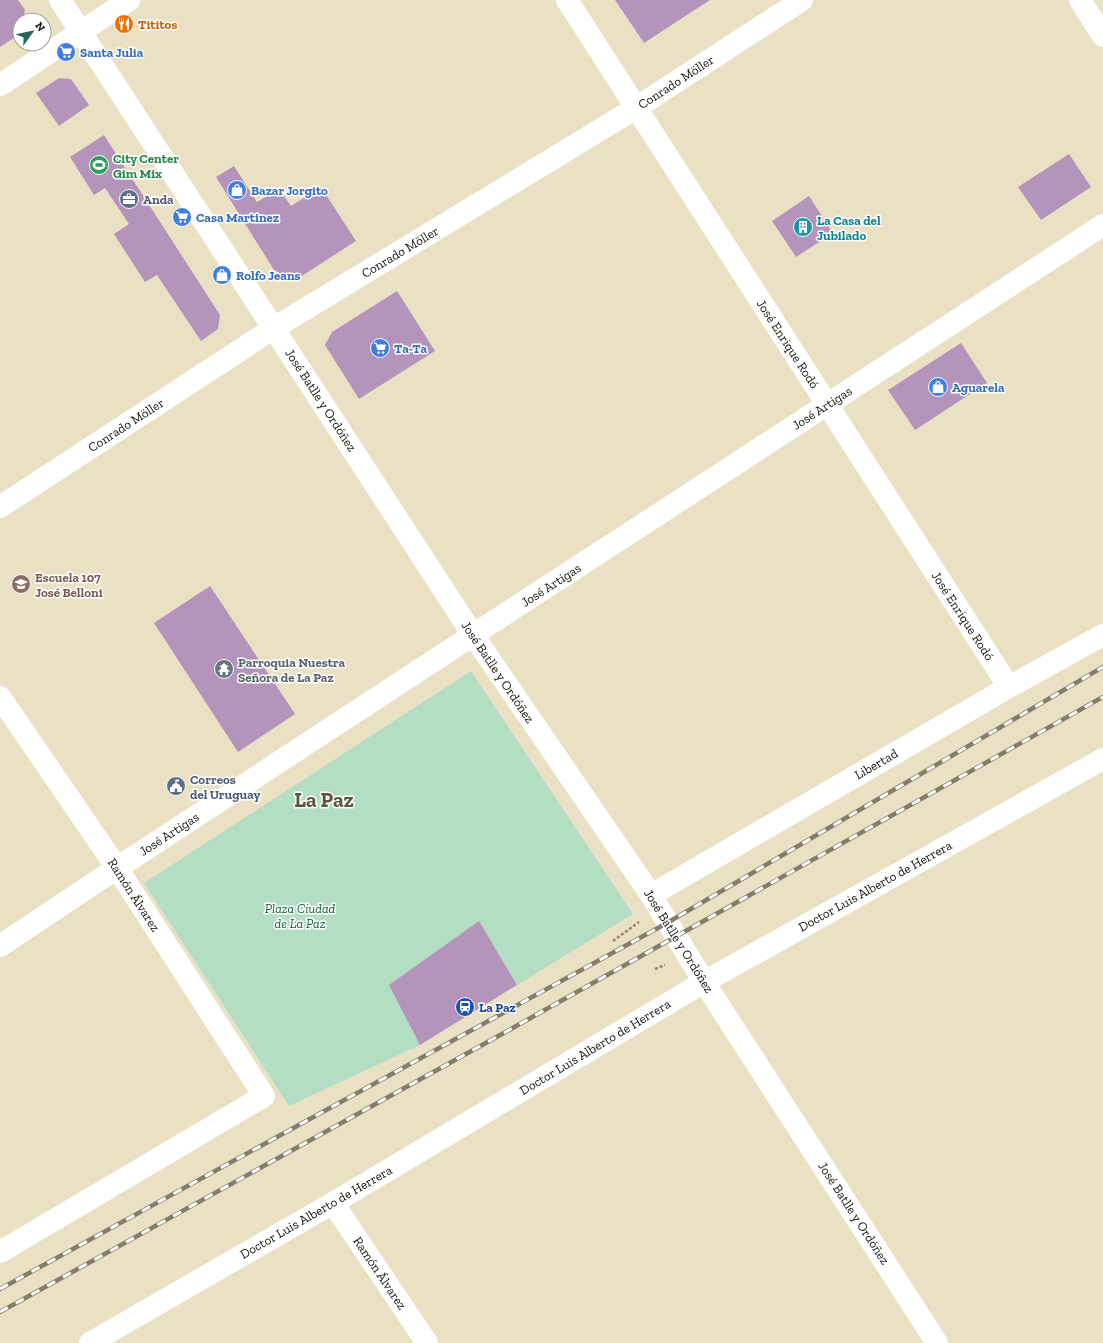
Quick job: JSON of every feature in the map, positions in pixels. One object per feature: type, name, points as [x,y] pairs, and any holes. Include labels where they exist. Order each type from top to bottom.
[{"type":"street","name":"José Batlle y Ordóñez","points":[[60,0],[473,635],[654,901],[704,982],[937,1343]]},
{"type":"street","points":[[0,85],[129,0]]},
{"type":"street","name":"José Enrique Rodó","points":[[567,0],[1009,687]]},
{"type":"street","name":"Conrado Möller","points":[[0,508],[274,328],[636,108],[802,0]]},
{"type":"street","points":[[1080,0],[1103,36]]},
{"type":"street","name":"José Artigas","points":[[0,946],[473,635],[1103,225]]},
{"type":"street","name":"Libertad","points":[[654,901],[1009,687],[1103,635]]},
{"type":"street","name":"Ramón Álvarez","points":[[0,697],[117,868],[264,1096],[0,1252]]},
{"type":"street","name":"Doctor Luis Alberto de Herrera","points":[[90,1343],[333,1203],[704,982],[1103,758]]},
{"type":"street","name":"Ramón Álvarez","points":[[333,1203],[427,1343]]},
{"type":"path","points":[[613,941],[654,901]]},
{"type":"green space","name":"Plaza Ciudad de La Paz","points":[[471,671],[633,914],[517,985],[479,922],[420,1045],[289,1106],[144,883]]},
{"type":"building","points":[[0,0],[18,0],[25,10],[25,12],[12,12],[12,39],[0,47]]},
{"type":"building","points":[[615,0],[710,0],[644,43]]},
{"type":"building","points":[[59,78],[71,79],[89,105],[59,126],[36,93]]},
{"type":"building","points":[[104,135],[220,315],[218,329],[201,341],[157,275],[145,282],[114,234],[129,224],[105,188],[94,195],[70,157]]},
{"type":"building","points":[[1069,154],[1091,187],[1041,220],[1018,187]]},
{"type":"building","points":[[234,166],[257,202],[279,189],[291,206],[321,187],[356,241],[294,281],[274,270],[216,177]]},
{"type":"building","name":"La Casa del Jubilado","points":[[809,196],[833,233],[796,257],[772,221]]},
{"type":"building","name":"Ta-Ta","points":[[397,291],[435,351],[359,399],[325,345],[332,332]]},
{"type":"building","name":"Aguarela","points":[[961,343],[987,383],[915,430],[888,390]]},
{"type":"building","name":"Parroquia Nuestra Señora de La Paz","points":[[210,586],[295,714],[238,752],[154,623]]},
{"type":"building","points":[[479,921],[517,985],[420,1045],[389,985]]},
{"type":"railway","points":[[0,1289],[667,923],[1103,667]]},
{"type":"railway","points":[[0,1312],[502,1034],[1103,697]]},
{"type":"place","name":"Tititos","points":[[124,24]]},
{"type":"place","name":"Santa Julia","points":[[66,52]]},
{"type":"place","name":"City Center Gim Mix","points":[[99,165]]},
{"type":"place","name":"Bazar Jorgito","points":[[237,190]]},
{"type":"place","name":"Anda","points":[[129,199]]},
{"type":"place","name":"Casa Martinez","points":[[182,217]]},
{"type":"place","name":"La Casa del Jubilado","points":[[803,227]]},
{"type":"place","name":"Rolfo Jeans","points":[[222,275]]},
{"type":"place","name":"Ta-Ta","points":[[380,348]]},
{"type":"place","name":"Aguarela","points":[[938,387]]},
{"type":"place","name":"Escuela 107 José Belloni","points":[[21,584]]},
{"type":"place","name":"Parroquia Nuestra Señora de La Paz","points":[[224,669]]},
{"type":"place","name":"Correos del Uruguay","points":[[176,786]]},
{"type":"place","name":"La Paz","points":[[465,1007]]},
{"type":"district","name":"La Paz","points":[[324,799]]}]
